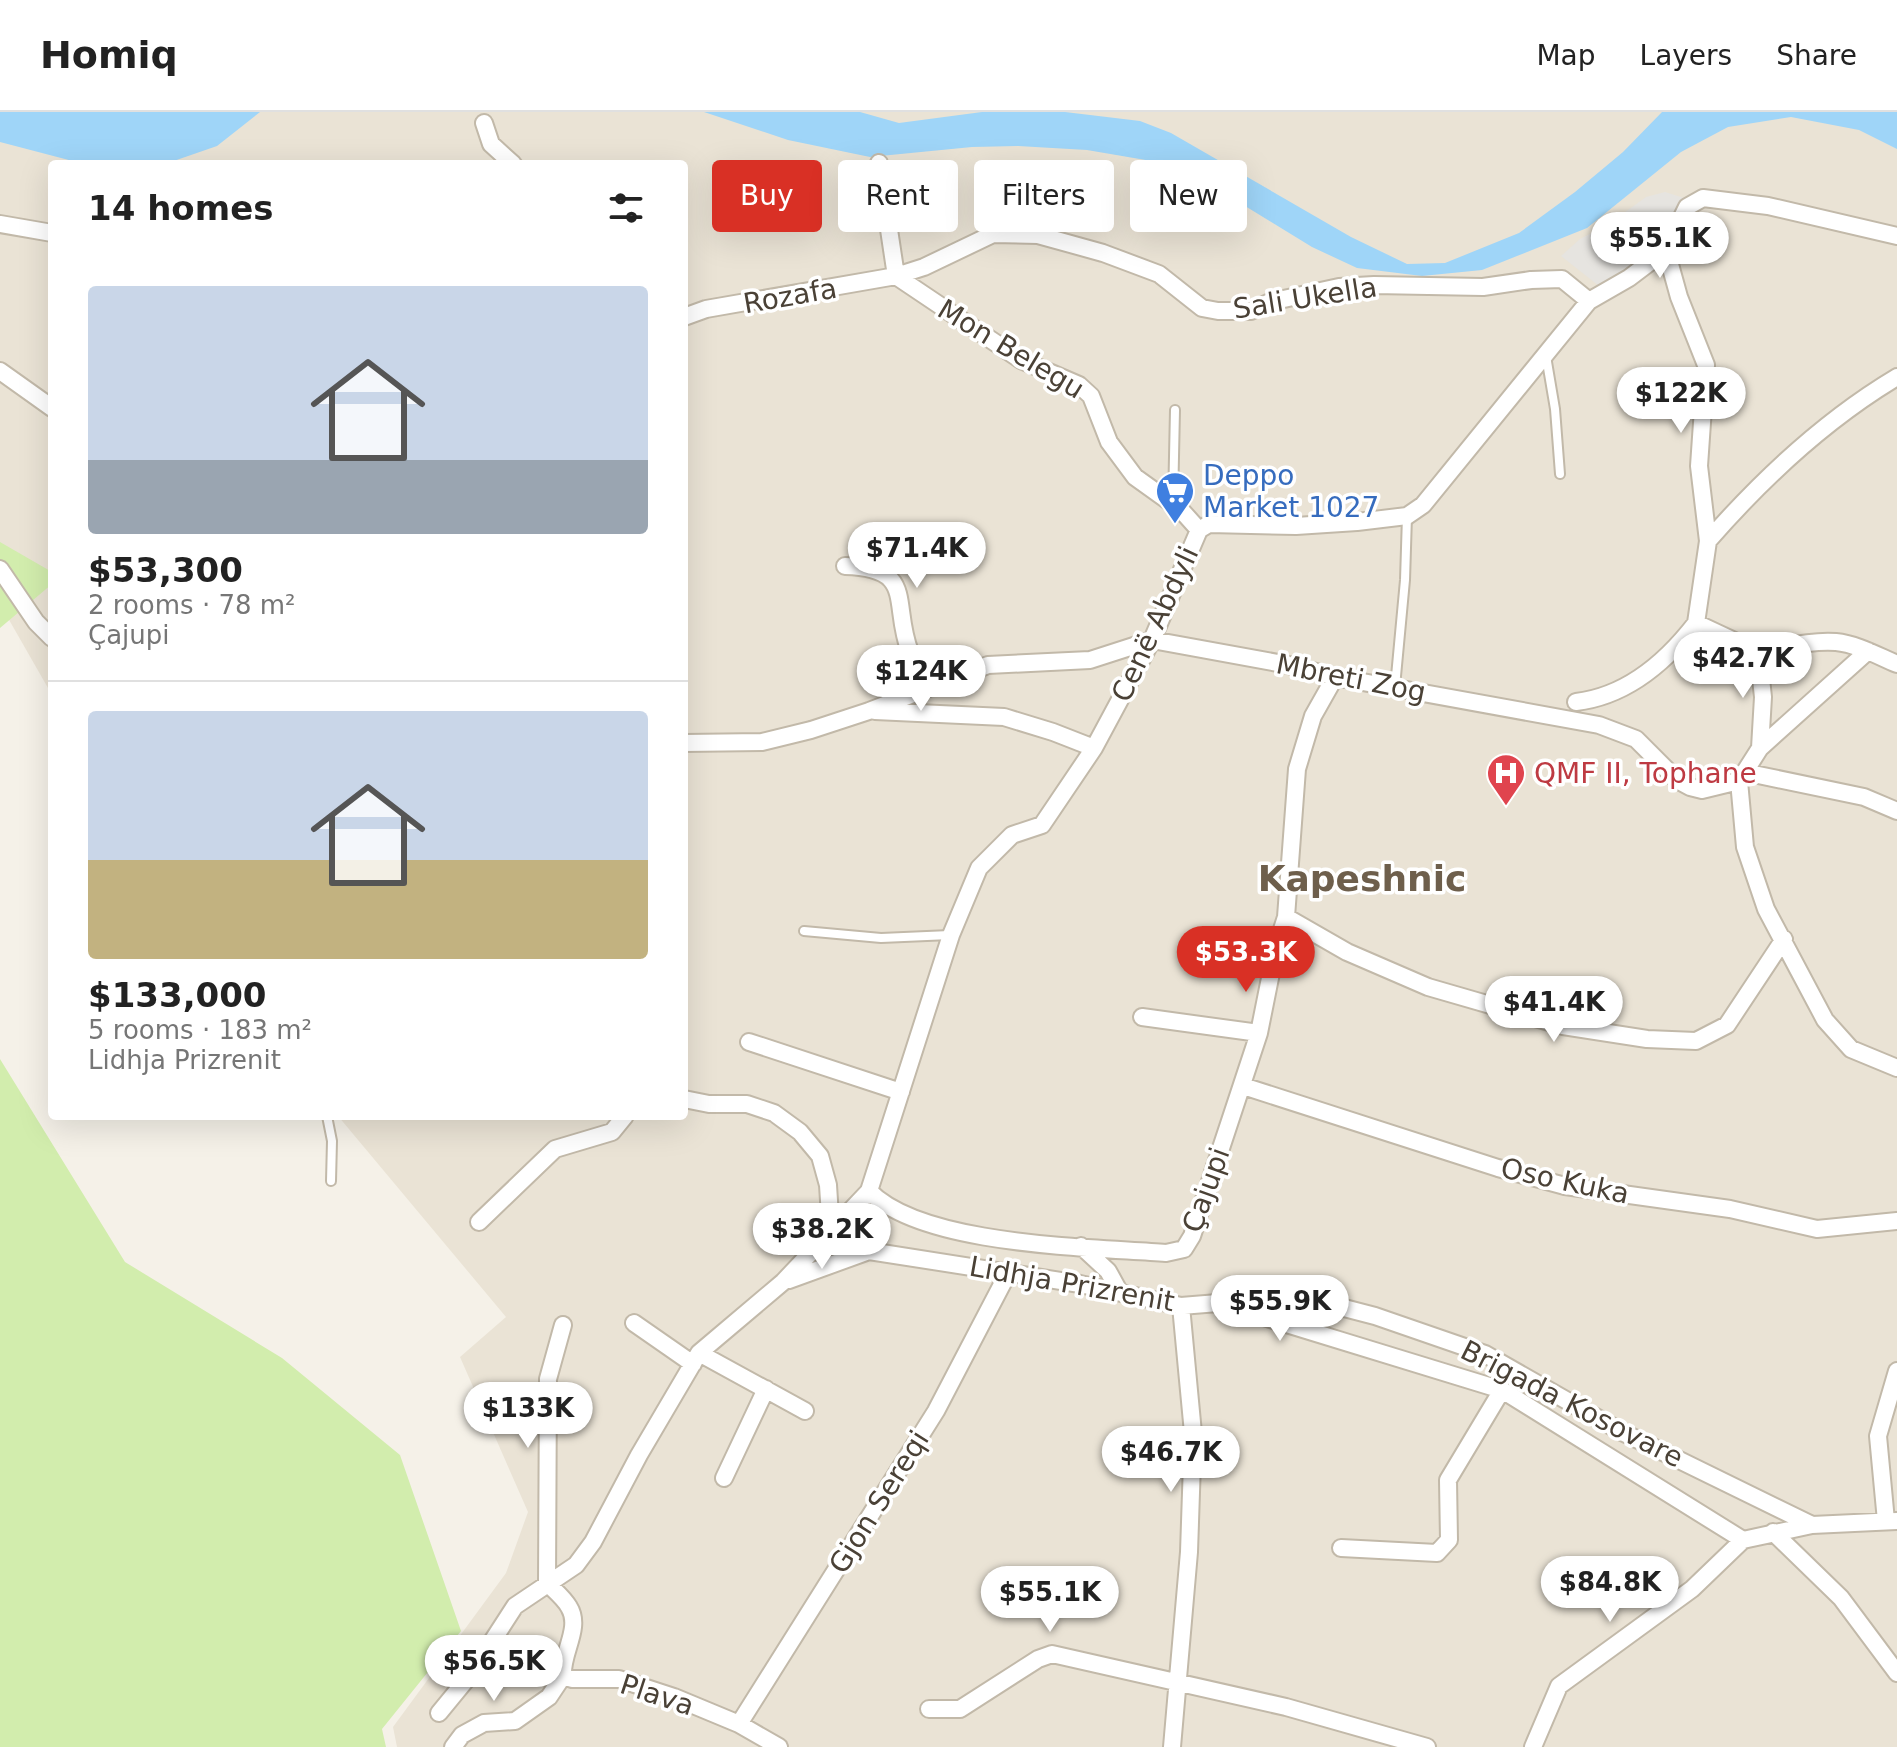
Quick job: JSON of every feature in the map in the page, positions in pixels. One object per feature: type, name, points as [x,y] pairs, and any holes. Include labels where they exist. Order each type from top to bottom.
[{"type":"street","points":[[484,123],[491,144],[509,160]]},
{"type":"street","points":[[1407,516],[1435,493],[1589,301],[1629,278],[1666,250],[1687,207],[1703,198],[1768,206],[1897,236]]},
{"type":"street","points":[[0,224],[48,232]]},
{"type":"street","points":[[889,232],[896,276]]},
{"type":"street","name":"Sali Ukella","points":[[896,276],[924,267],[993,234],[1038,235],[1103,253],[1159,274],[1202,308],[1218,311],[1251,311],[1270,302],[1339,287],[1483,287],[1562,279],[1589,301]]},
{"type":"street","points":[[1576,702],[1604,697],[1632,683],[1674,652],[1696,623],[1708,541],[1699,466],[1706,365],[1679,297],[1666,250]]},
{"type":"street","name":"Rozafa","points":[[688,316],[706,309],[896,276]]},
{"type":"street","name":"Mon Belegu","points":[[896,276],[1021,360],[1079,385],[1091,396],[1109,442],[1135,477],[1173,504],[1199,530]]},
{"type":"street","points":[[0,371],[48,405]]},
{"type":"street","points":[[1708,541],[1816,432],[1858,400],[1897,377]]},
{"type":"street","name":"Cenë Abdyli","points":[[831,1232],[869,1191],[951,935],[979,868],[1012,835],[1042,825],[1094,748],[1152,640],[1199,530],[1209,524],[1296,526],[1407,516]]},
{"type":"street","points":[[845,566],[879,569],[892,579],[911,656],[936,687]]},
{"type":"street","points":[[0,569],[36,622],[48,634]]},
{"type":"street","points":[[1696,623],[1758,652],[1836,642],[1897,664]]},
{"type":"street","name":"Mbreti Zog","points":[[688,743],[762,742],[869,711],[988,665],[1090,660],[1152,640],[1599,725],[1636,739],[1677,780],[1702,790],[1742,777]]},
{"type":"street","points":[[1868,651],[1760,748],[1742,777],[1745,847],[1766,909],[1825,1020],[1851,1049],[1897,1068]]},
{"type":"street","points":[[1758,652],[1763,697],[1760,748]]},
{"type":"street","name":"Çajupi","points":[[869,1191],[902,1214],[954,1232],[1166,1253],[1184,1249],[1192,1236],[1259,1033],[1276,948],[1286,917],[1297,769],[1313,716],[1335,677]]},
{"type":"street","name":"Mbreti Zog","points":[[869,711],[1004,717],[1094,748]]},
{"type":"street","points":[[1742,777],[1864,797],[1897,811]]},
{"type":"street","points":[[1286,917],[1347,952],[1428,987],[1563,1026],[1647,1039],[1696,1041],[1727,1025],[1784,939]]},
{"type":"street","points":[[1142,1017],[1259,1033]]},
{"type":"street","points":[[749,1042],[901,1092]]},
{"type":"street","name":"Oso Kuka","points":[[1243,1086],[1498,1168],[1565,1186],[1730,1209],[1817,1229],[1897,1221]]},
{"type":"street","points":[[688,1100],[709,1104],[747,1104],[774,1113],[800,1132],[820,1156],[828,1185],[831,1232]]},
{"type":"street","points":[[479,1222],[555,1149],[612,1132],[622,1120]]},
{"type":"street","name":"Lidhja Prizrenit","points":[[547,1583],[576,1565],[593,1542],[639,1455],[696,1359],[783,1282],[831,1232]]},
{"type":"street","points":[[1081,1246],[1108,1271],[1119,1291]]},
{"type":"street","name":"Lidhja Prizrenit","points":[[783,1282],[869,1251],[1119,1291],[1181,1306],[1218,1303],[1502,1390],[1743,1540]]},
{"type":"street","name":"Gjon Sereqi","points":[[739,1724],[936,1411],[1008,1273]]},
{"type":"street","name":"Brigada Kosovare","points":[[1218,1303],[1240,1291],[1271,1289],[1375,1316],[1485,1354],[1622,1432],[1819,1525]]},
{"type":"street","points":[[1172,1747],[1189,1552],[1193,1433],[1181,1306]]},
{"type":"street","points":[[634,1323],[696,1359],[766,1389],[805,1411]]},
{"type":"street","points":[[453,1747],[462,1735],[484,1723],[515,1721],[549,1697],[563,1676],[562,1666],[575,1623],[570,1608],[547,1583],[548,1379],[563,1325]]},
{"type":"street","points":[[1533,1747],[1559,1686],[1692,1589],[1743,1540],[1819,1525],[1892,1521],[1878,1436],[1897,1371]]},
{"type":"street","points":[[724,1478],[766,1389]]},
{"type":"street","points":[[1341,1548],[1437,1553],[1449,1540],[1448,1480],[1502,1390]]},
{"type":"street","points":[[1773,1532],[1841,1598],[1897,1673]]},
{"type":"street","points":[[439,1713],[471,1674],[515,1606],[547,1583]]},
{"type":"street","points":[[929,1709],[960,1709],[1038,1659],[1052,1654],[1286,1707],[1427,1747]]},
{"type":"street","name":"Plava","points":[[563,1676],[572,1679],[619,1679],[674,1697],[739,1724],[779,1747]]},
{"type":"lane","points":[[1546,355],[1555,409],[1560,474]]},
{"type":"lane","points":[[1173,504],[1175,410]]},
{"type":"lane","points":[[1395,688],[1405,580],[1407,516]]},
{"type":"lane","points":[[804,931],[881,938],[951,935]]},
{"type":"lane","points":[[328,1120],[332,1141],[331,1181]]},
{"type":"shaded area","points":[[0,112],[1897,112],[1897,1747],[397,1747],[393,1727],[506,1573],[528,1512],[460,1357],[506,1317],[341,1120],[688,1120],[688,160],[48,160],[48,688],[0,604]]},
{"type":"shaded area","points":[[1665,192],[1684,198],[1664,241],[1649,256],[1599,286],[1561,256],[1580,239],[1606,226],[1646,197]]},
{"type":"green space","points":[[0,542],[48,570],[48,587],[0,628]]},
{"type":"green space","points":[[0,1059],[125,1262],[282,1358],[400,1455],[461,1631],[382,1729],[386,1747],[0,1747]]},
{"type":"water","points":[[0,112],[260,112],[217,146],[177,160],[69,160],[0,142]]},
{"type":"water","points":[[704,112],[860,112],[899,123],[982,112],[1065,112],[1140,121],[1171,133],[1218,160],[1145,160],[1087,150],[1018,146],[972,147],[870,157],[788,140]]},
{"type":"water","points":[[1662,112],[1897,112],[1897,149],[1859,130],[1791,117],[1728,127],[1681,152],[1587,228],[1482,270],[1422,276],[1357,268],[1312,247],[1247,207],[1247,177],[1351,237],[1407,264],[1445,263],[1519,233],[1623,152]]},
{"type":"place","name":"Deppo Market 1027","points":[[1175,525]]},
{"type":"place","name":"QMF II, Tophane","points":[[1506,807]]},
{"type":"district","name":"Kapeshnic","points":[[1362,878]]}]
